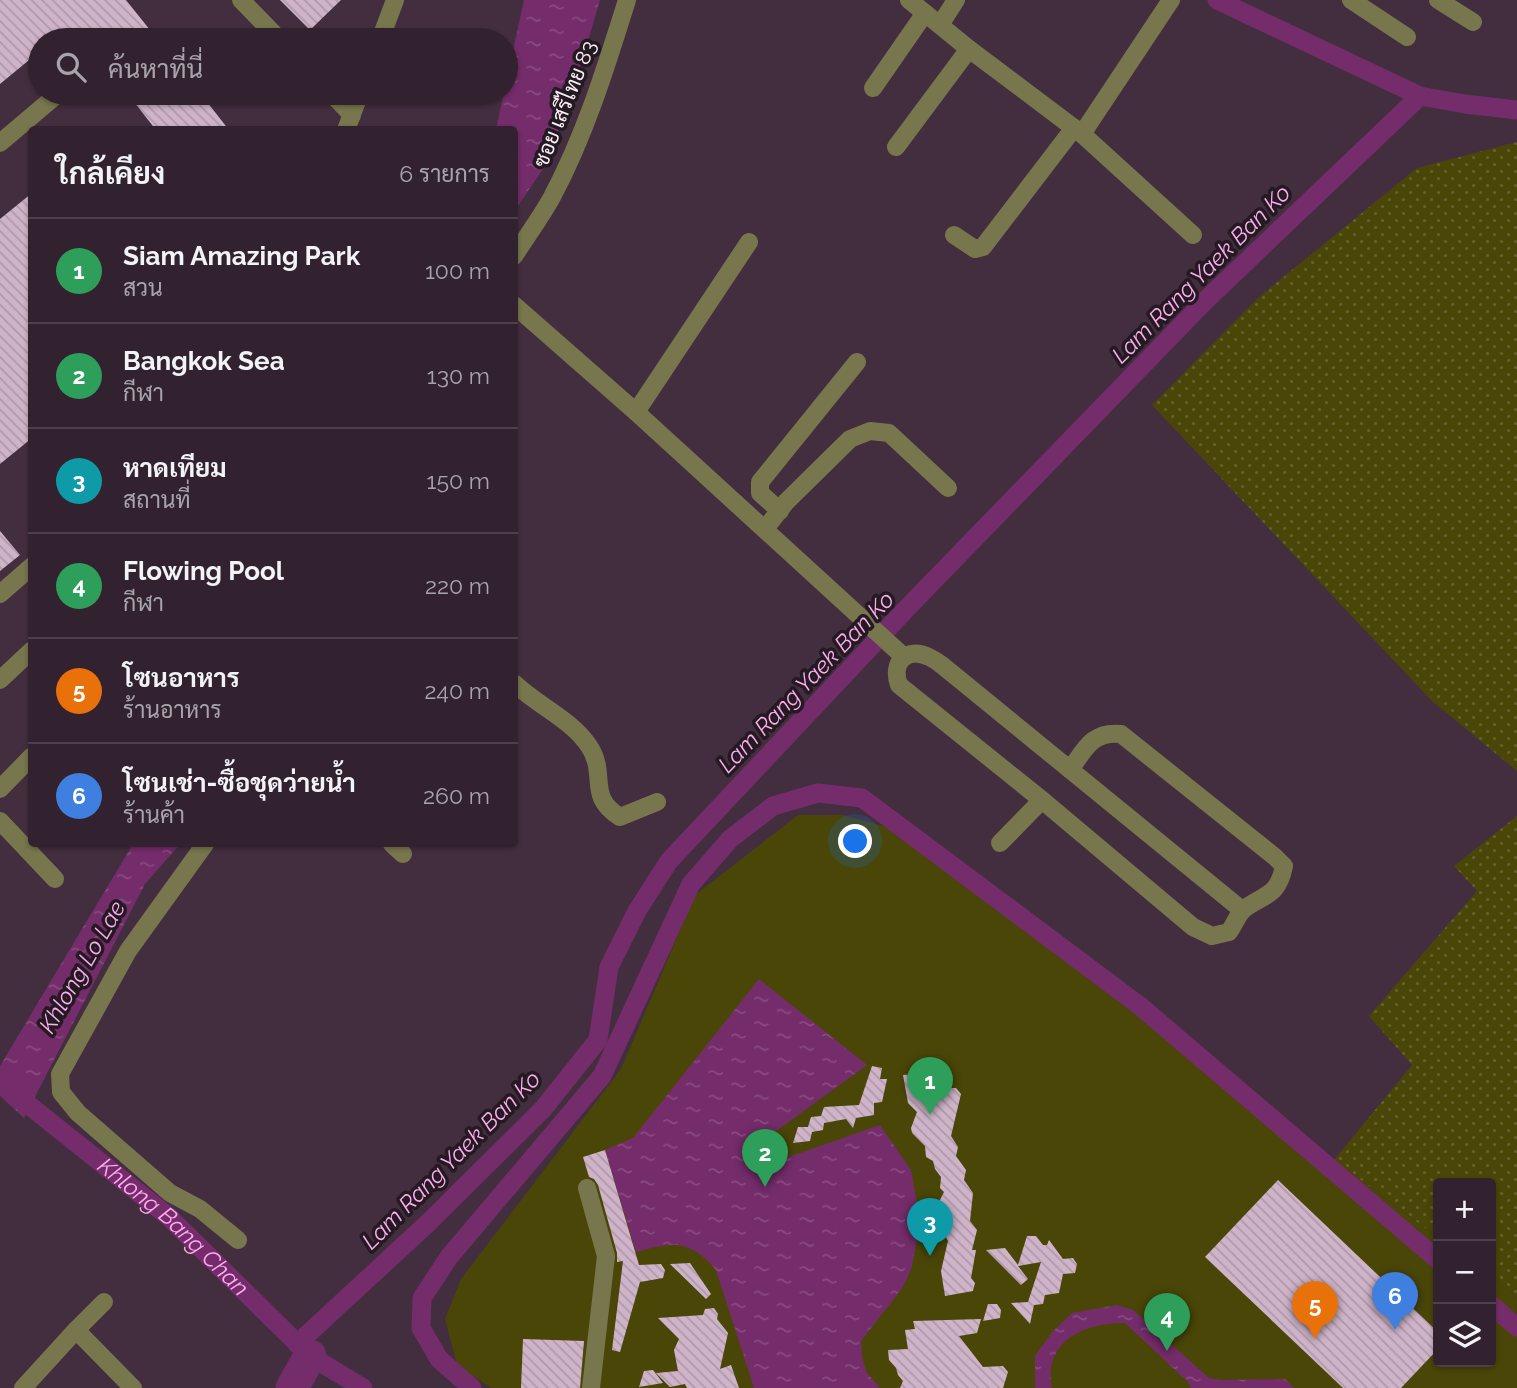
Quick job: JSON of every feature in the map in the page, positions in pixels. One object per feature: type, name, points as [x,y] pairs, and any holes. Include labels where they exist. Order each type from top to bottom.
[{"type":"street","points":[[241,0],[268,28]]},
{"type":"street","points":[[384,28],[395,0]]},
{"type":"street","name":"ซอย เสรีไทย 83","points":[[518,250],[552,197],[577,142],[604,75],[627,0]]},
{"type":"street","points":[[909,0],[1078,131],[1193,235]]},
{"type":"street","points":[[873,88],[932,19],[956,0]]},
{"type":"street","points":[[954,235],[975,249],[983,247],[1078,131],[1171,0]]},
{"type":"street","points":[[1350,0],[1407,37]]},
{"type":"street","points":[[1438,0],[1473,22]]},
{"type":"street","points":[[896,147],[969,49]]},
{"type":"street","points":[[0,143],[45,105]]},
{"type":"street","points":[[338,105],[349,122]]},
{"type":"street","points":[[349,122],[355,105]]},
{"type":"street","points":[[636,412],[749,242]]},
{"type":"street","points":[[518,309],[636,412],[897,651],[927,656],[943,666],[1242,910]]},
{"type":"street","points":[[780,511],[760,493],[760,482],[857,362]]},
{"type":"street","points":[[765,529],[850,439],[870,431],[889,433],[948,488]]},
{"type":"street","points":[[0,594],[28,570]]},
{"type":"street","points":[[897,651],[895,676],[899,685],[1193,927],[1212,936],[1229,932],[1242,910],[1265,898],[1282,880],[1284,866],[1275,857],[1121,734],[1107,732],[1098,736],[1087,746],[1070,770]]},
{"type":"street","points":[[0,680],[28,654]]},
{"type":"street","points":[[518,686],[542,707],[561,717],[588,743],[600,769],[601,801],[611,811],[620,817],[657,802]]},
{"type":"street","points":[[0,789],[28,761]]},
{"type":"street","points":[[1000,842],[1042,800]]},
{"type":"street","points":[[0,821],[55,880]]},
{"type":"street","points":[[203,847],[128,951],[60,1074],[61,1092],[78,1114],[170,1194],[200,1209],[238,1240]]},
{"type":"street","points":[[587,1188],[607,1256],[591,1388]]},
{"type":"street","points":[[23,1388],[104,1302]]},
{"type":"street","points":[[76,1330],[133,1388]]},
{"type":"shaded area","points":[[1517,142],[1517,771],[1432,701],[1152,405],[1259,297],[1417,168]]},
{"type":"shaded area","points":[[798,815],[843,815],[891,828],[1433,1234],[1433,1367],[1496,1367],[1496,1281],[1517,1297],[1517,1388],[491,1388],[457,1365],[445,1319],[461,1279],[621,1069],[695,895]]},
{"type":"shaded area","points":[[1517,816],[1517,1297],[1496,1281],[1496,1178],[1433,1178],[1433,1234],[1334,1160],[1412,1065],[1369,1016],[1477,891],[1454,866]]},
{"type":"water","points":[[524,0],[600,0],[571,99],[543,169],[518,206],[518,126],[497,126],[501,105],[518,105],[518,28]]},
{"type":"water","name":"Khlong Lo Lae","points":[[131,847],[177,847],[145,884],[24,1118],[0,1096],[0,1066]]},
{"type":"water","points":[[759,979],[867,1065],[765,1139],[768,1153],[780,1160],[880,1125],[911,1170],[917,1203],[918,1232],[912,1267],[903,1287],[861,1341],[862,1358],[867,1373],[880,1388],[754,1388],[716,1270],[689,1248],[670,1245],[636,1252],[605,1150],[633,1138]]},
{"type":"water","points":[[1117,1305],[1133,1310],[1209,1378],[1285,1379],[1294,1388],[1191,1388],[1188,1382],[1125,1323],[1096,1326],[1070,1338],[1060,1347],[1054,1358],[1052,1388],[1035,1388],[1035,1356],[1053,1331],[1072,1313]]},
{"type":"building","points":[[0,0],[126,0],[148,28],[28,28],[28,61],[0,84]]},
{"type":"building","points":[[280,0],[341,0],[312,28],[308,28]]},
{"type":"building","points":[[136,105],[209,105],[226,126],[153,126]]},
{"type":"building","points":[[28,196],[28,441],[0,464],[0,219]]},
{"type":"building","points":[[0,531],[20,555],[0,571]]},
{"type":"building","points":[[918,1061],[926,1061],[947,1088],[956,1088],[961,1094],[951,1136],[958,1147],[956,1156],[966,1170],[964,1180],[973,1193],[970,1221],[977,1230],[972,1250],[976,1250],[971,1278],[975,1283],[973,1291],[945,1296],[941,1271],[948,1241],[944,1233],[951,1215],[941,1205],[944,1192],[940,1188],[941,1177],[933,1161],[926,1157],[925,1146],[912,1133],[911,1128],[917,1112],[908,1103],[903,1075],[913,1074]]},
{"type":"building","points":[[872,1066],[882,1068],[880,1079],[887,1079],[882,1102],[874,1103],[874,1115],[856,1118],[853,1128],[846,1119],[824,1123],[823,1130],[812,1132],[810,1141],[793,1143],[798,1127],[808,1127],[811,1117],[821,1116],[824,1107],[859,1105]]},
{"type":"building","points":[[605,1150],[639,1265],[661,1264],[665,1270],[663,1278],[640,1282],[620,1352],[612,1350],[623,1261],[617,1262],[617,1253],[598,1185],[589,1177],[583,1157]]},
{"type":"building","points":[[1278,1180],[1433,1327],[1433,1354],[1401,1388],[1343,1388],[1205,1257]]},
{"type":"building","points":[[1027,1236],[1036,1236],[1043,1245],[1047,1245],[1049,1240],[1063,1259],[1073,1258],[1077,1264],[1075,1273],[1063,1274],[1059,1293],[1045,1295],[1043,1304],[1034,1305],[1030,1324],[1011,1303],[1028,1302],[1041,1262],[1018,1266],[1028,1279],[1021,1285],[986,1250],[1005,1248],[1018,1265]]},
{"type":"building","points":[[690,1263],[711,1294],[706,1299],[670,1264]]},
{"type":"building","points":[[988,1304],[997,1304],[1001,1310],[1000,1318],[983,1321]]},
{"type":"building","points":[[714,1308],[718,1314],[717,1319],[728,1333],[720,1369],[731,1365],[739,1388],[687,1388],[685,1384],[670,1387],[656,1373],[678,1371],[674,1350],[679,1339],[658,1318],[703,1315],[705,1309]]},
{"type":"building","points":[[981,1319],[977,1333],[959,1336],[983,1367],[1003,1366],[1008,1372],[1003,1388],[900,1388],[903,1381],[889,1360],[888,1350],[908,1349],[905,1330],[915,1329],[913,1321]]},
{"type":"building","points":[[523,1339],[584,1341],[580,1388],[521,1388]]},
{"type":"building","points":[[653,1370],[663,1383],[639,1387],[644,1371]]},
{"type":"waterway","points":[[1217,0],[1420,96],[1517,110]]},
{"type":"waterway","name":"Lam Rang Yaek Ban Ko","points":[[297,1344],[428,1223],[543,1109],[598,1040],[609,967],[637,911],[669,861],[910,605],[1206,300],[1420,96]]},
{"type":"waterway","points":[[472,1388],[439,1359],[421,1328],[422,1298],[449,1257],[602,1076],[691,884],[730,839],[773,806],[818,793],[862,798],[1140,1006],[1433,1256]]},
{"type":"waterway","name":"Khlong Bang Chan","points":[[0,1082],[169,1217],[310,1356],[363,1388]]},
{"type":"waterway","points":[[1496,1309],[1517,1327]]},
{"type":"waterway","name":"Khlong Bang Chan","points":[[292,1388],[310,1356]]},
{"type":"place","name":"Siam Amazing Park","points":[[930,1115]]},
{"type":"place","name":"Bangkok Sea","points":[[765,1187]]},
{"type":"place","name":"หาดเทียม","points":[[930,1256]]},
{"type":"place","name":"โซนเช่า-ซื้อชุดว่ายน้ำ","points":[[1395,1330]]},
{"type":"place","name":"โซนอาหาร","points":[[1315,1339]]},
{"type":"place","name":"Flowing Pool","points":[[1167,1351]]}]
